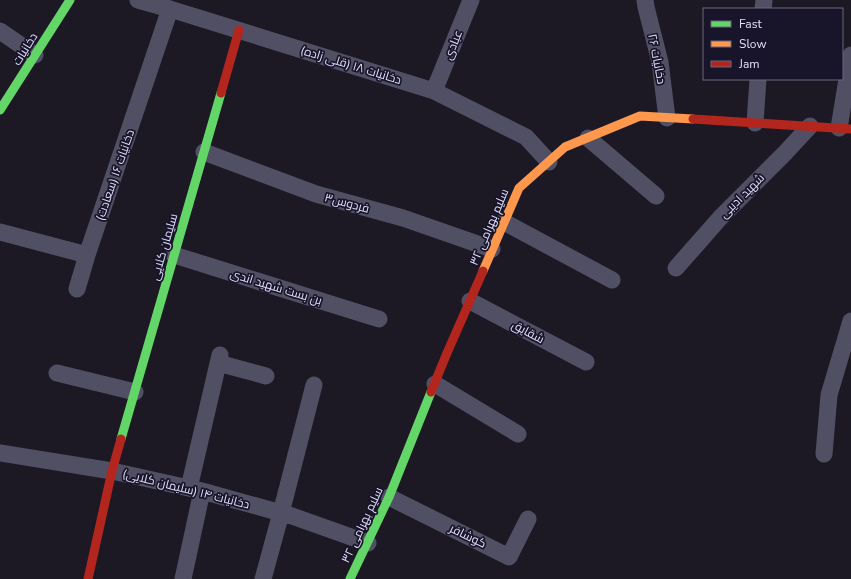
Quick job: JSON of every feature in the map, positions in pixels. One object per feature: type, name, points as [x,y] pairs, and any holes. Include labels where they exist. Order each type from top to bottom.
[{"type":"street","name":"دخانیات","points":[[0,110],[6,91],[35,55],[70,0]]},
{"type":"street","name":"دخانیات ۱۸ (قلی زاده)","points":[[138,0],[434,91],[526,137],[549,162]]},
{"type":"street","name":"عبادی","points":[[434,91],[471,0]]},
{"type":"street","name":"دخانیات ۲۶","points":[[645,0],[660,62],[667,118]]},
{"type":"street","name":"دخانیات ۱۶ (سعادت)","points":[[77,289],[170,9]]},
{"type":"street","name":"سلیمان کلایی","points":[[88,579],[112,471],[239,30]]},
{"type":"street","points":[[0,31],[35,55]]},
{"type":"street","points":[[845,129],[851,55]]},
{"type":"street","points":[[755,123],[758,80]]},
{"type":"street","name":"سلیم بهرامی ۳۲","points":[[350,579],[390,497],[435,384],[519,188],[565,147],[640,116],[845,129]]},
{"type":"street","name":"شهید ادیبی","points":[[676,268],[720,218],[810,126]]},
{"type":"street","points":[[588,138],[656,196]]},
{"type":"street","name":"فردوس۳","points":[[204,152],[316,194],[404,218],[492,249]]},
{"type":"street","points":[[504,222],[612,280]]},
{"type":"street","points":[[0,232],[88,255]]},
{"type":"street","name":"بن بست شهید اندی","points":[[174,255],[379,319]]},
{"type":"street","name":"شقایق","points":[[470,301],[586,362]]},
{"type":"street","points":[[824,454],[829,395],[851,321]]},
{"type":"street","points":[[182,579],[219,359],[266,376]]},
{"type":"street","points":[[57,374],[134,392]]},
{"type":"street","points":[[435,384],[518,434]]},
{"type":"street","points":[[263,579],[314,385]]},
{"type":"street","name":"دخانیات ۱۴ (سلیمان کلایی)","points":[[0,453],[112,471],[196,490],[281,513],[368,543]]},
{"type":"street","name":"کوشافر","points":[[390,497],[509,557],[528,519]]},
{"type":"traffic: fast","points":[[0,110],[70,0]]},
{"type":"traffic: fast","points":[[121,439],[221,93]]},
{"type":"traffic: fast","points":[[350,579],[389,497],[431,392]]},
{"type":"traffic: slow","points":[[483,271],[519,188],[565,147],[640,116],[693,119]]},
{"type":"traffic: jam","points":[[221,93],[239,30]]},
{"type":"traffic: jam","points":[[693,119],[851,129]]},
{"type":"traffic: jam","points":[[431,392],[483,271]]},
{"type":"traffic: jam","points":[[88,579],[112,471],[121,439]]}]
